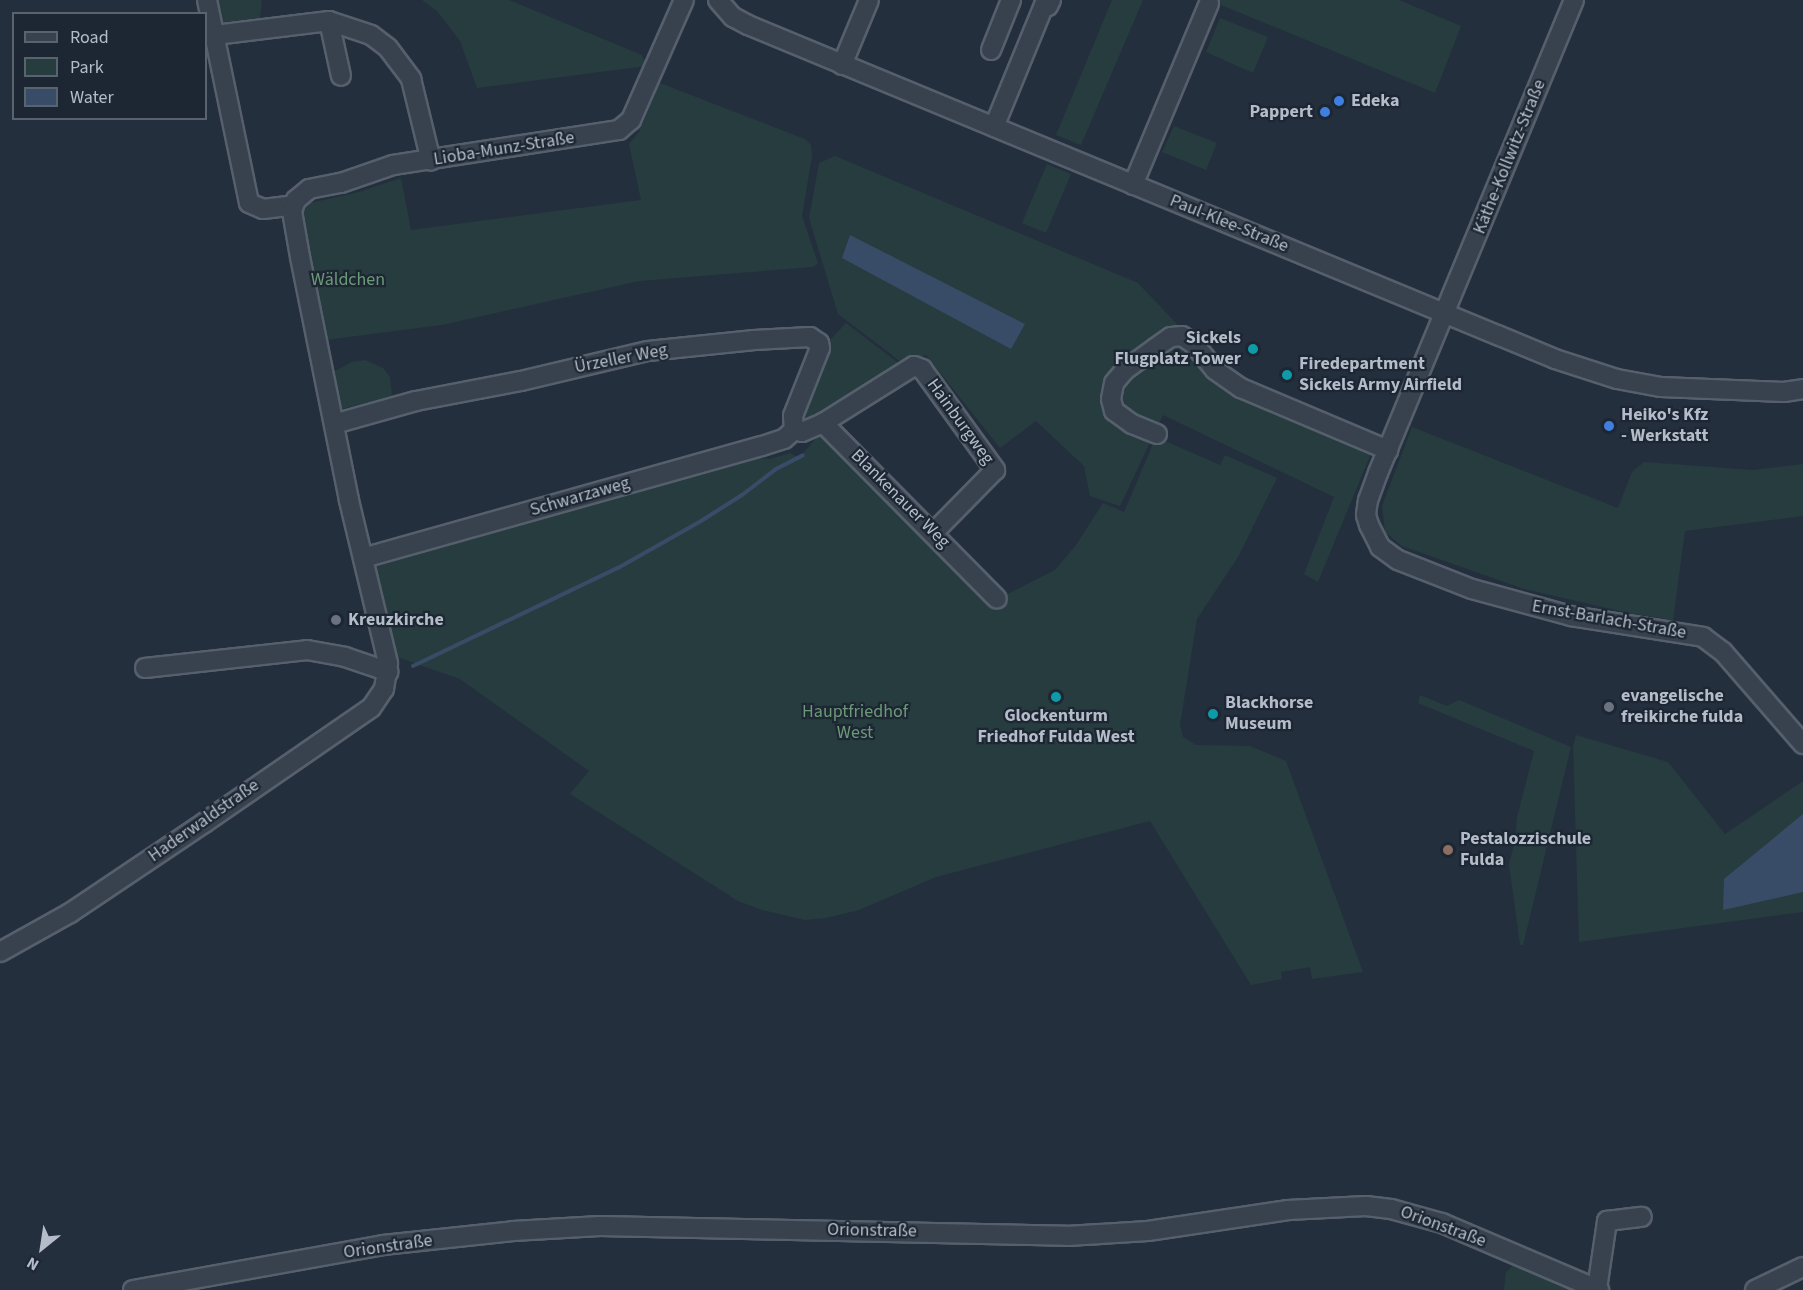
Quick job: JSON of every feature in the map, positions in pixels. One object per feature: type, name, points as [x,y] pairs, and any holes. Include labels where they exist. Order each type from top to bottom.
[{"type":"street","points":[[207,0],[246,196],[253,207],[272,209],[294,205],[293,219],[334,424],[389,672]]},
{"type":"street","name":"Lioba-Munz-Straße","points":[[294,205],[301,194],[309,189],[341,183],[393,165],[619,130],[631,120],[684,0]]},
{"type":"street","name":"Paul-Klee-Straße","points":[[718,0],[733,16],[748,25],[1555,359],[1617,379],[1661,387],[1758,389],[1784,392],[1803,389]]},
{"type":"street","points":[[842,64],[869,0]]},
{"type":"street","points":[[991,50],[1011,0]]},
{"type":"street","name":"Käthe-Kollwitz-Straße","points":[[1445,314],[1574,0]]},
{"type":"street","points":[[994,127],[1043,2]]},
{"type":"street","points":[[1133,185],[1209,3]]},
{"type":"street","points":[[215,35],[329,21],[371,34],[401,63],[417,94],[430,160]]},
{"type":"street","points":[[329,21],[341,76]]},
{"type":"street","name":"Ernst-Barlach-Straße","points":[[1445,314],[1368,500],[1366,515],[1371,532],[1380,547],[1398,560],[1472,589],[1571,616],[1703,637],[1724,652],[1803,744]]},
{"type":"street","points":[[1157,434],[1132,424],[1114,411],[1111,399],[1114,383],[1125,370],[1155,348],[1171,337],[1182,336],[1194,345],[1215,370],[1241,388],[1388,450]]},
{"type":"street","name":"Ürzeller Weg","points":[[334,424],[416,401],[521,381],[648,351],[754,340],[810,337],[819,343],[820,348],[793,416],[794,430]]},
{"type":"street","name":"Hainburgweg","points":[[823,423],[914,366],[922,369],[995,470],[934,532]]},
{"type":"street","name":"Paul-Klee-Straße","points":[[1758,389],[1803,377]]},
{"type":"street","points":[[794,430],[802,432],[823,423]]},
{"type":"street","name":"Blankenauer Weg","points":[[823,423],[998,598]]},
{"type":"street","name":"Schwarzaweg","points":[[363,558],[762,446],[784,439],[794,430]]},
{"type":"street","points":[[145,668],[307,650],[345,657],[389,672]]},
{"type":"street","name":"Haderwaldstraße","points":[[0,952],[70,914],[371,708],[381,696],[389,672]]},
{"type":"street","name":"Orionstraße","points":[[133,1290],[383,1245],[524,1230],[600,1226],[1067,1236],[1148,1231],[1288,1210],[1366,1206],[1391,1209],[1442,1223],[1598,1290]]},
{"type":"street","points":[[1598,1290],[1607,1221],[1642,1217]]},
{"type":"street","points":[[1755,1290],[1803,1267]]},
{"type":"green space","points":[[212,0],[262,0],[260,18],[218,23]]},
{"type":"green space","points":[[422,0],[509,0],[642,55],[646,66],[477,88],[460,41],[437,11]]},
{"type":"green space","points":[[1112,0],[1143,0],[1081,145],[1056,135]]},
{"type":"green space","points":[[1209,0],[1399,0],[1461,26],[1435,93]]},
{"type":"green space","points":[[1220,18],[1268,37],[1253,73],[1206,52]]},
{"type":"green space","name":"Wäldchen","points":[[660,83],[805,139],[811,145],[812,156],[802,216],[818,263],[813,267],[639,281],[442,325],[325,340],[302,220],[302,213],[310,203],[359,192],[401,178],[411,230],[641,200],[629,144],[639,132]]},
{"type":"green space","points":[[1174,126],[1217,143],[1206,170],[1162,152]]},
{"type":"green space","points":[[835,156],[1138,283],[1177,324],[1189,349],[1372,451],[1318,582],[1304,574],[1334,497],[1163,415],[1120,506],[1090,496],[1084,466],[1036,421],[1000,448],[926,355],[905,365],[838,314],[809,218],[819,163]]},
{"type":"green space","points":[[1047,164],[1071,174],[1046,233],[1022,223]]},
{"type":"green space","points":[[846,323],[905,368],[810,425],[801,423],[805,398],[828,342]]},
{"type":"green space","points":[[365,360],[383,368],[390,377],[392,396],[342,409],[331,373],[352,362]]},
{"type":"green space","points":[[1412,427],[1618,508],[1632,472],[1644,462],[1753,470],[1803,464],[1803,516],[1685,531],[1673,620],[1633,614],[1524,589],[1402,546],[1385,532],[1382,506]]},
{"type":"green space","name":"Hauptfriedhof West","points":[[817,437],[828,437],[843,449],[839,454],[990,603],[1055,570],[1076,545],[1103,503],[1124,512],[1156,437],[1220,465],[1225,455],[1277,478],[1238,557],[1197,619],[1180,725],[1183,737],[1196,745],[1250,746],[1286,761],[1363,972],[1312,979],[1310,967],[1281,972],[1282,979],[1251,985],[1150,821],[936,877],[859,910],[826,918],[805,920],[762,910],[738,901],[570,794],[589,771],[460,679],[394,656],[374,564],[761,458],[770,459],[790,453],[799,458]]},
{"type":"green space","points":[[1420,695],[1447,706],[1459,700],[1571,747],[1523,945],[1520,945],[1509,864],[1515,841],[1517,817],[1534,751],[1418,703]]},
{"type":"green space","points":[[1576,735],[1668,762],[1725,834],[1803,781],[1803,912],[1579,942],[1573,746]]},
{"type":"green space","points":[[1517,1262],[1587,1290],[1504,1290],[1506,1272]]},
{"type":"water","points":[[850,235],[1025,324],[1011,349],[842,258]]},
{"type":"water","points":[[1803,814],[1803,892],[1723,910],[1724,879]]},
{"type":"waterway","points":[[413,666],[618,568],[701,521],[742,495],[776,469],[803,455]]},
{"type":"place","name":"Edeka","points":[[1339,101]]},
{"type":"place","name":"Pappert","points":[[1325,112]]},
{"type":"place","name":"Sickels Flugplatz Tower","points":[[1253,349]]},
{"type":"place","name":"Firedepartment Sickels Army Airfield","points":[[1287,375]]},
{"type":"place","name":"Heiko's Kfz - Werkstatt","points":[[1609,426]]},
{"type":"place","name":"Kreuzkirche","points":[[336,620]]},
{"type":"place","name":"Glockenturm Friedhof Fulda West","points":[[1056,697]]},
{"type":"place","name":"evangelische freikirche fulda","points":[[1609,707]]},
{"type":"place","name":"Blackhorse Museum","points":[[1213,714]]},
{"type":"place","name":"Pestalozzischule Fulda","points":[[1448,850]]}]
